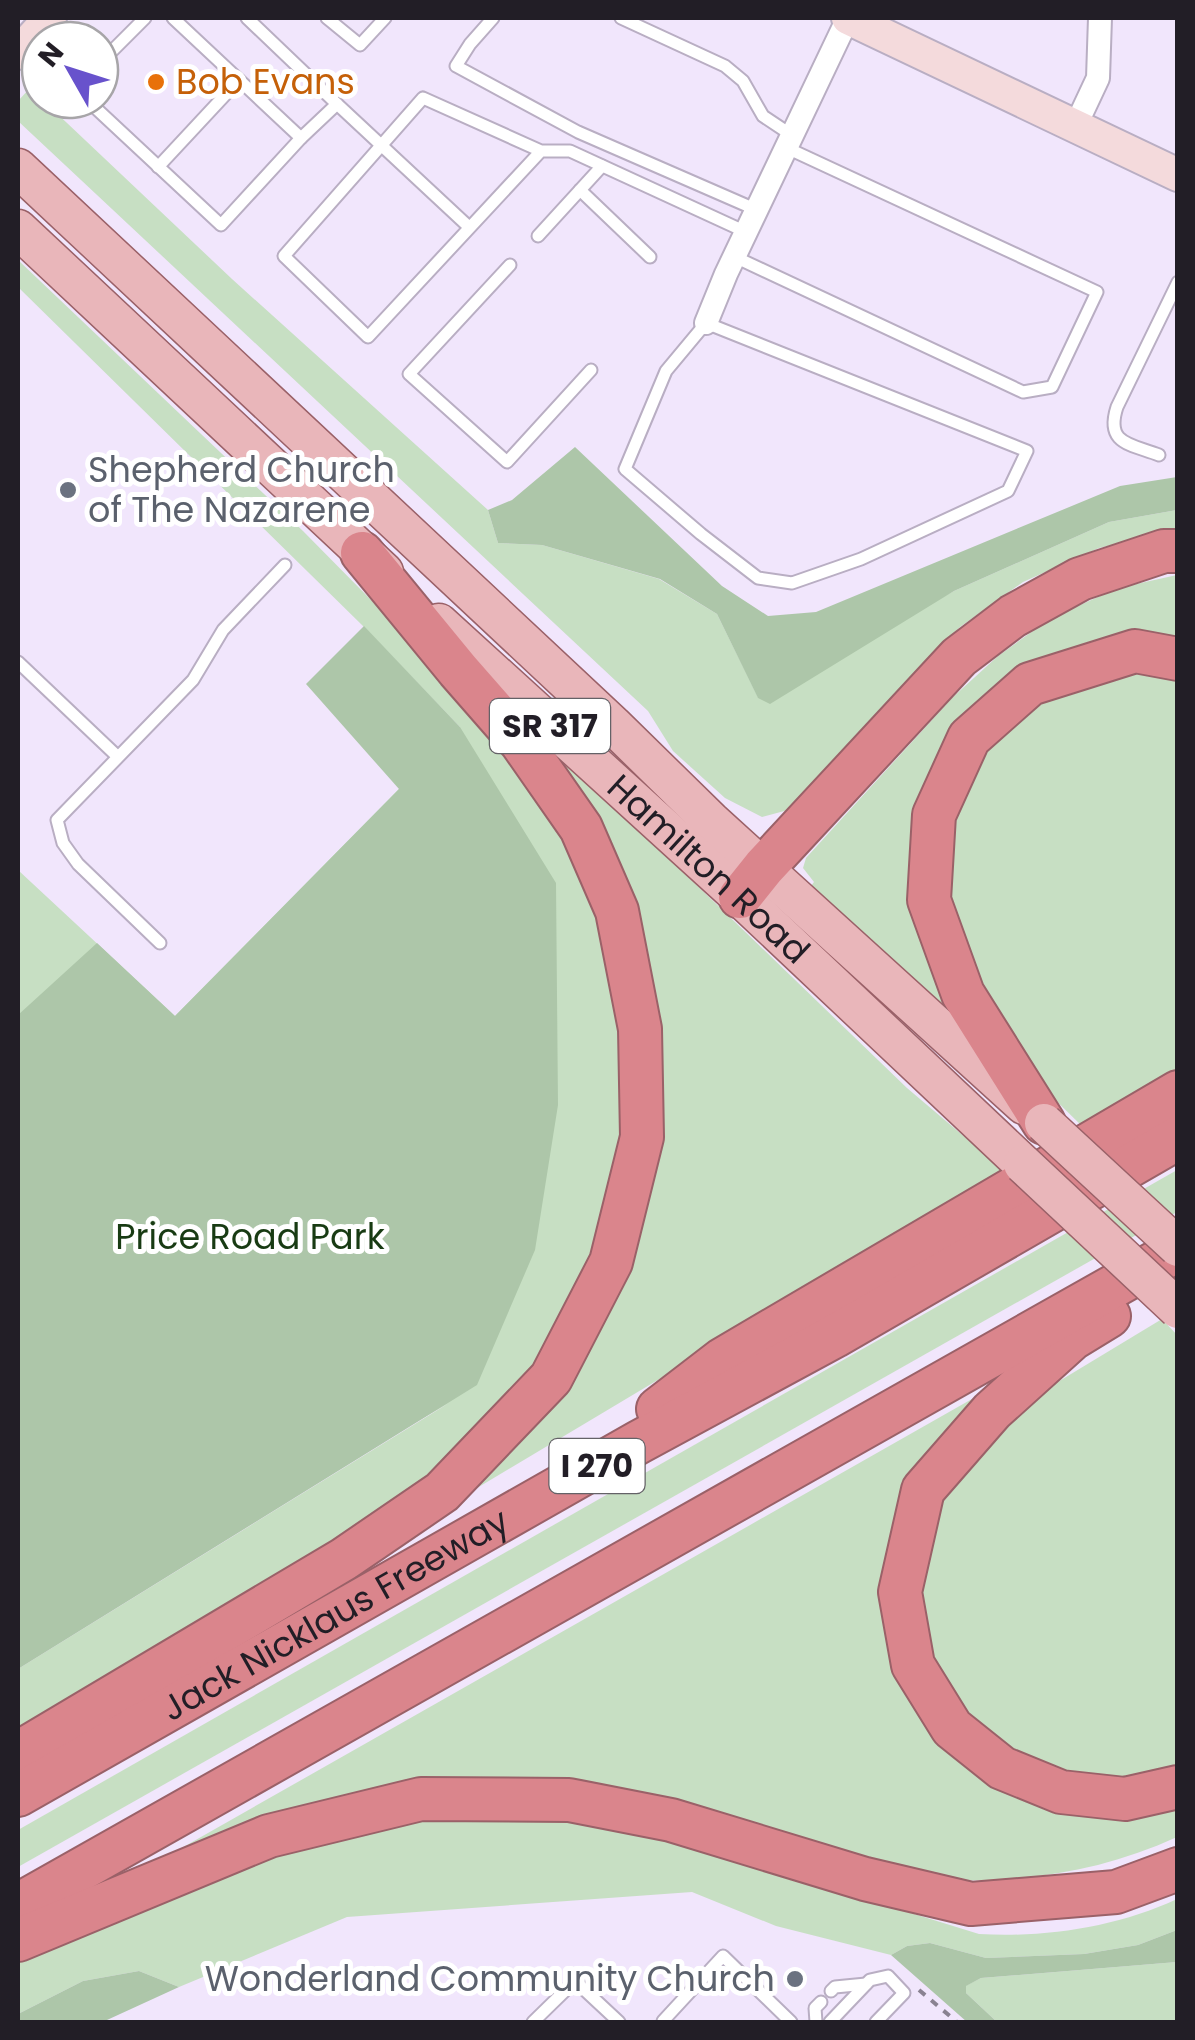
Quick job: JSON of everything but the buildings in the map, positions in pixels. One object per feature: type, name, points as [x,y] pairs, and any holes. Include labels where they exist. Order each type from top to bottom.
[{"type":"highway","points":[[752,882],[959,657],[1013,616],[1080,580],[1164,552],[1178,551]]},
{"type":"highway","points":[[18,1753],[344,1559],[442,1492],[551,1378],[611,1262],[642,1138],[640,1029],[617,911],[581,828],[531,756],[362,552]]},
{"type":"highway","points":[[1044,1124],[962,994],[929,900],[934,815],[970,738],[1030,684],[1135,651],[1178,659]]},
{"type":"highway","points":[[544,1496],[723,1359],[1178,1092]]},
{"type":"highway","name":"Jack Nicklaus Freeway","points":[[18,1795],[544,1496],[835,1336],[1178,1138]]},
{"type":"highway","name":"I 270","points":[[18,1906],[1178,1248]]},
{"type":"highway","points":[[1178,1273],[1074,1338],[992,1411],[923,1490],[900,1592],[914,1665],[952,1728],[1002,1768],[1061,1792],[1125,1799],[1178,1787]]},
{"type":"highway","points":[[18,1940],[268,1836],[421,1799],[569,1800],[671,1820],[865,1879],[971,1904],[1116,1892],[1178,1869]]},
{"type":"main road","points":[[848,18],[1178,175]]},
{"type":"main road","name":"Hamilton Road","points":[[18,168],[711,820],[752,882],[1023,1164],[1178,1309]]},
{"type":"main road","name":"Hamilton Road","points":[[18,228],[583,757],[752,882],[1044,1124],[1178,1248]]},
{"type":"street","points":[[706,323],[848,18]]},
{"type":"street","points":[[1075,127],[1098,78],[1100,18]]},
{"type":"lane","points":[[120,43],[145,18]]},
{"type":"lane","points":[[173,18],[302,138]]},
{"type":"lane","points":[[247,18],[469,227]]},
{"type":"lane","points":[[326,18],[360,45],[385,18]]},
{"type":"lane","points":[[492,18],[456,66],[578,132],[757,210]]},
{"type":"lane","points":[[621,18],[725,66],[743,81],[763,116],[790,142],[1098,292],[1052,387],[1023,392],[734,257]]},
{"type":"lane","points":[[158,167],[239,80]]},
{"type":"lane","points":[[541,151],[368,337],[284,256],[423,98],[541,151],[570,151],[746,232]]},
{"type":"lane","points":[[108,120],[221,225],[337,104]]},
{"type":"lane","points":[[538,236],[602,166]]},
{"type":"lane","points":[[580,190],[650,257]]},
{"type":"lane","points":[[510,265],[410,374],[507,462],[590,370]]},
{"type":"lane","points":[[1159,455],[1121,440],[1112,428],[1117,407],[1178,282]]},
{"type":"lane","points":[[706,323],[1027,451],[1008,491],[861,559],[792,583],[758,578],[625,469],[666,370],[706,323]]},
{"type":"lane","points":[[160,943],[78,864],[62,843],[57,820],[193,680],[223,630],[285,565]]},
{"type":"lane","points":[[18,662],[117,756]]},
{"type":"lane","points":[[663,2021],[724,1956],[791,2022]]},
{"type":"lane","points":[[830,2022],[870,1980],[888,1976],[904,1993],[876,2022]]},
{"type":"lane","points":[[533,2022],[575,1981],[619,2022]]},
{"type":"lane","points":[[831,1991],[834,1987],[866,1984]]},
{"type":"lane","points":[[816,2022],[816,2008],[821,2002]]},
{"type":"path","points":[[913,1984],[957,2022]]},
{"type":"green space","points":[[18,101],[20,120],[64,120],[232,279],[488,510],[498,543],[542,545],[659,579],[717,614],[758,697],[954,591],[1109,522],[1177,510],[1177,530],[1099,548],[1023,582],[960,627],[788,810],[762,817],[725,798],[673,751],[648,711],[18,121]]},
{"type":"green space","name":"Price Road Park","points":[[18,260],[303,531],[449,679],[577,856],[606,933],[628,1097],[597,1253],[553,1338],[507,1405],[419,1493],[18,1736],[18,1669],[449,1403],[18,1654],[18,870],[175,1016],[460,727],[363,626],[18,287]]},
{"type":"green space","points":[[575,447],[722,586],[768,616],[816,612],[1120,486],[1177,477],[1177,510],[1109,522],[954,591],[770,704],[758,698],[717,614],[660,579],[542,545],[498,543],[488,510],[512,500]]},
{"type":"green space","points":[[1177,575],[1177,646],[1111,642],[935,766],[953,1014],[808,890],[814,882],[803,868],[806,858],[952,698],[998,656],[1051,618],[1118,588]]},
{"type":"green space","name":"Price Road Park","points":[[364,626],[460,727],[556,883],[558,1105],[535,1250],[477,1385],[18,1669],[18,1015],[97,943],[175,1016],[399,789],[306,684]]},
{"type":"green space","points":[[1177,667],[1177,1075],[1085,1129],[1040,1085],[993,1026],[944,912],[958,775],[977,741],[1081,672]]},
{"type":"green space","points":[[537,731],[907,1088],[1006,1172],[452,1503],[570,1367],[650,1065]]},
{"type":"green space","points":[[1177,1170],[1177,1212],[18,1867],[18,1830]]},
{"type":"green space","points":[[1162,1319],[1178,1336],[1177,1774],[1092,1785],[976,1736],[917,1640],[919,1525],[1013,1409]]},
{"type":"green space","points":[[986,1391],[887,1577],[976,1764],[1177,1797],[1177,1837],[1121,1858],[1063,1872],[1004,1879],[943,1880],[594,1793],[171,1854]]},
{"type":"green space","points":[[465,1810],[626,1825],[979,1934],[1080,1929],[1130,1917],[1177,1899],[1177,1930],[1138,1945],[1084,1954],[986,1958],[930,1943],[907,1946],[891,1955],[776,1926],[692,1892],[347,1917],[179,1987],[139,1971],[83,1981],[18,2014],[18,1958],[248,1857]]},
{"type":"green space","points":[[1177,1930],[1177,1962],[981,1978],[966,1986],[966,1993],[997,2022],[967,2022],[891,1955],[907,1946],[930,1943],[986,1958],[1084,1954],[1138,1945]]},
{"type":"green space","points":[[1177,1962],[1177,2022],[997,2022],[966,1993],[965,1986],[981,1978]]},
{"type":"green space","points":[[139,1971],[179,1987],[108,2022],[18,2022],[18,2014],[83,1981]]},
{"type":"place","name":"Bob Evans","points":[[156,82]]},
{"type":"place","name":"Shepherd Church of The Nazarene","points":[[68,490]]},
{"type":"place","name":"Wonderland Community Church","points":[[795,1979]]}]
